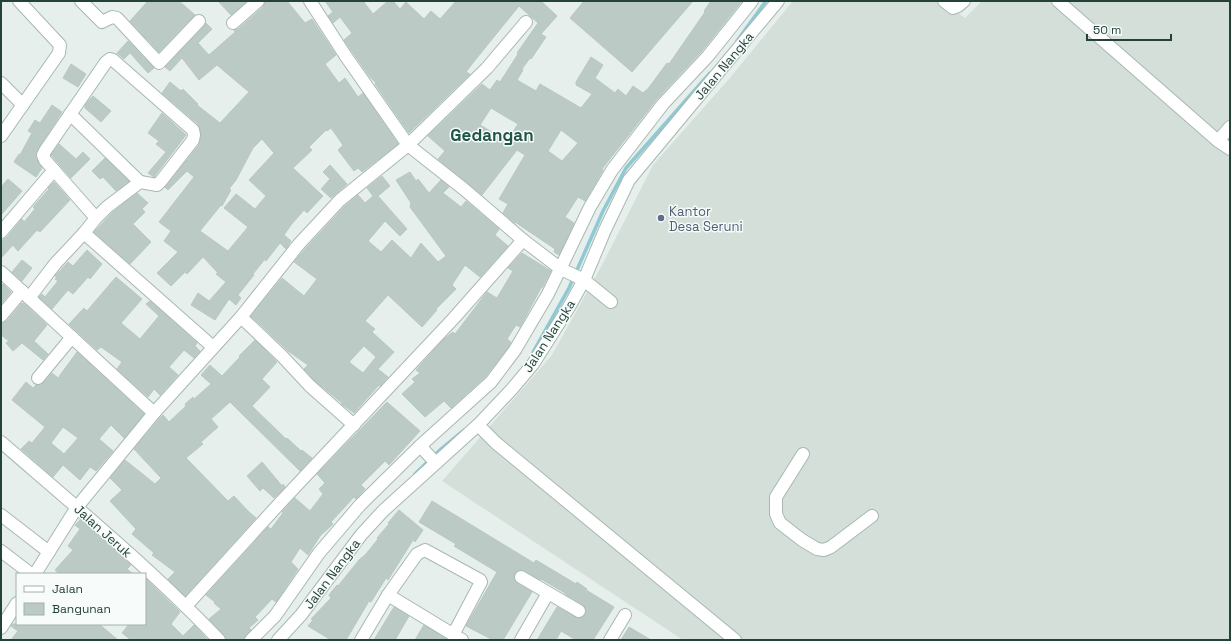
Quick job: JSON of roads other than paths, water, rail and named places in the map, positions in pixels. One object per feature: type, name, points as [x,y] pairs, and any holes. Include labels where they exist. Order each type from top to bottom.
[{"type":"street","points":[[1,136],[59,53],[60,45],[19,1]]},
{"type":"street","points":[[81,1],[102,22],[112,17],[117,18],[159,63],[199,20]]},
{"type":"street","points":[[233,23],[258,1]]},
{"type":"street","points":[[310,1],[344,55],[408,145],[465,190],[523,240],[611,302]]},
{"type":"street","name":"Jalan Nangka","points":[[278,640],[301,615],[335,566],[383,511],[434,462],[478,425],[533,364],[569,307],[572,274],[605,230],[629,180],[778,1]]},
{"type":"street","points":[[944,1],[954,8],[964,1]]},
{"type":"street","points":[[1058,1],[1218,141],[1230,149]]},
{"type":"street","points":[[251,640],[275,616],[360,505],[491,382],[515,350],[548,294],[572,274],[590,207],[612,170],[663,104],[708,56],[753,2],[765,15]]},
{"type":"street","points":[[36,573],[76,507],[154,413],[213,346],[241,317],[299,244],[340,200],[408,145],[487,68],[526,22]]},
{"type":"street","points":[[70,114],[140,182],[157,185],[193,140],[194,134],[193,130],[113,60],[110,59],[106,62],[70,114],[45,151],[43,156],[96,218]]},
{"type":"street","points":[[1,83],[23,105]]},
{"type":"street","points":[[1218,141],[1230,127]]},
{"type":"street","points":[[1,232],[54,170]]},
{"type":"street","points":[[1,316],[55,264],[107,207],[140,182]]},
{"type":"street","points":[[84,233],[213,346]]},
{"type":"street","points":[[186,606],[454,318],[523,240]]},
{"type":"street","points":[[1,272],[154,413]]},
{"type":"street","points":[[241,317],[282,356],[310,386],[354,425]]},
{"type":"street","points":[[38,378],[72,338]]},
{"type":"street","points":[[478,425],[496,443],[735,640]]},
{"type":"street","name":"Jalan Jeruk","points":[[1,442],[186,606],[219,640]]},
{"type":"street","points":[[422,447],[434,462]]},
{"type":"street","points":[[803,454],[776,497],[776,514],[780,523],[802,540],[817,549],[824,550],[831,547],[872,516]]},
{"type":"street","points":[[1,515],[49,552]]},
{"type":"street","points":[[361,640],[388,595],[417,554],[422,551],[425,550],[480,580],[480,585],[457,638],[388,595]]},
{"type":"street","points":[[1,551],[30,573]]},
{"type":"street","points":[[321,554],[335,566]]},
{"type":"street","points":[[309,570],[324,581]]},
{"type":"street","points":[[521,577],[579,611]]},
{"type":"street","points":[[521,640],[548,593]]},
{"type":"street","points":[[2,622],[16,603]]},
{"type":"street","points":[[610,640],[625,615]]},
{"type":"waterway","points":[[737,41],[766,1]]},
{"type":"waterway","points":[[532,354],[569,288],[603,211],[626,168],[710,73]]},
{"type":"waterway","points":[[415,474],[441,449],[464,430]]},
{"type":"place","name":"Kantor Desa Seruni","points":[[661,218]]},
{"type":"district","name":"Gedangan","points":[[492,135]]}]
